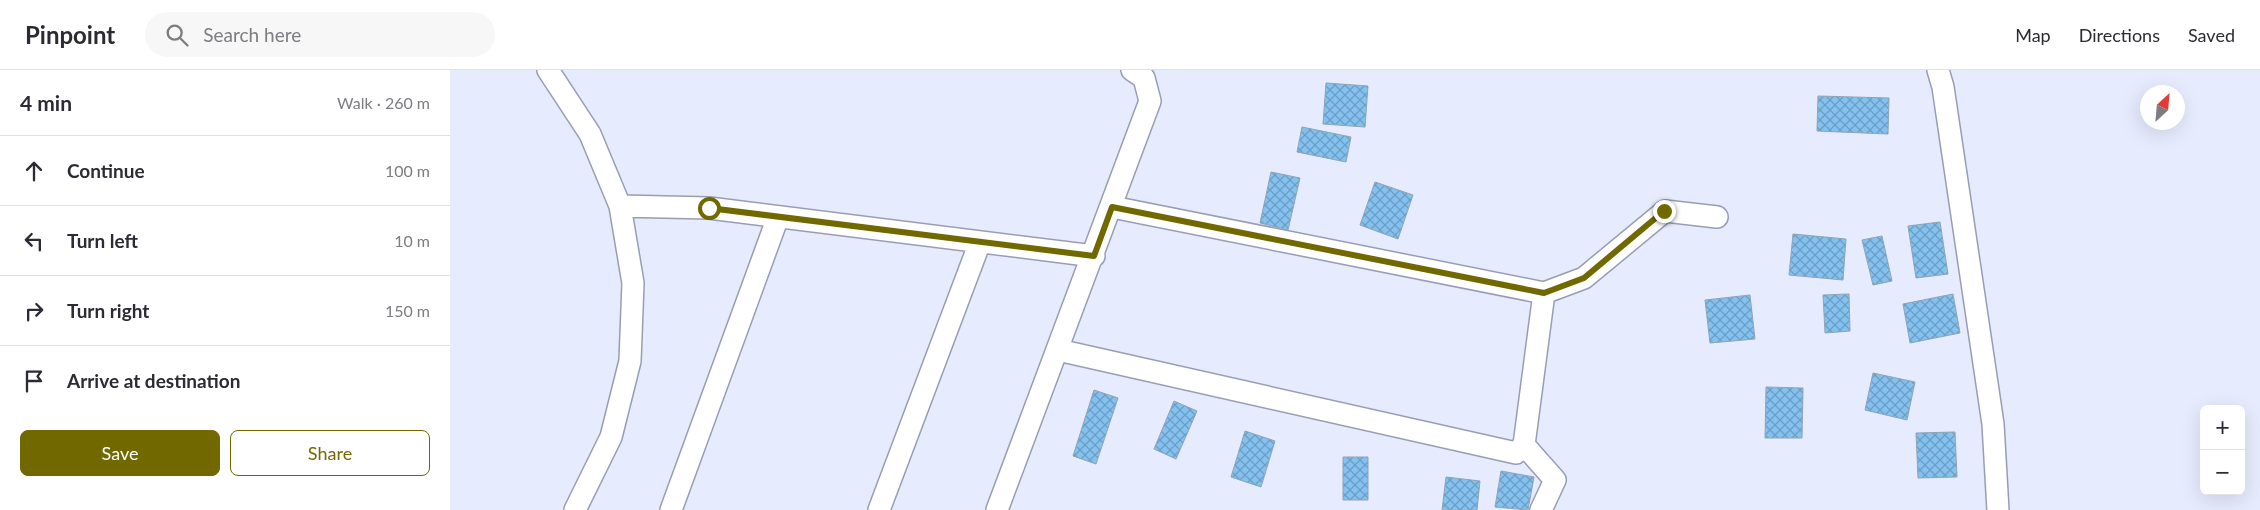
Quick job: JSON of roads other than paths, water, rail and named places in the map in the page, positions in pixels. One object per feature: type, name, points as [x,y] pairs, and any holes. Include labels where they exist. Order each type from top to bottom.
[{"type":"street","points":[[548,70],[590,134],[620,206],[633,283],[630,361],[612,437],[575,510]]},
{"type":"street","points":[[997,510],[1094,256],[1150,102],[1144,78],[1132,70]]},
{"type":"street","points":[[1938,70],[1943,87],[1994,424],[1998,510]]},
{"type":"street","points":[[620,206],[709,208],[1094,256]]},
{"type":"street","points":[[1112,207],[1544,293],[1584,278],[1664,211],[1717,217]]},
{"type":"street","points":[[671,510],[778,216]]},
{"type":"street","points":[[879,510],[980,242]]},
{"type":"street","points":[[1058,350],[1516,453],[1524,445],[1544,293]]},
{"type":"street","points":[[1524,445],[1555,480],[1541,510]]}]
